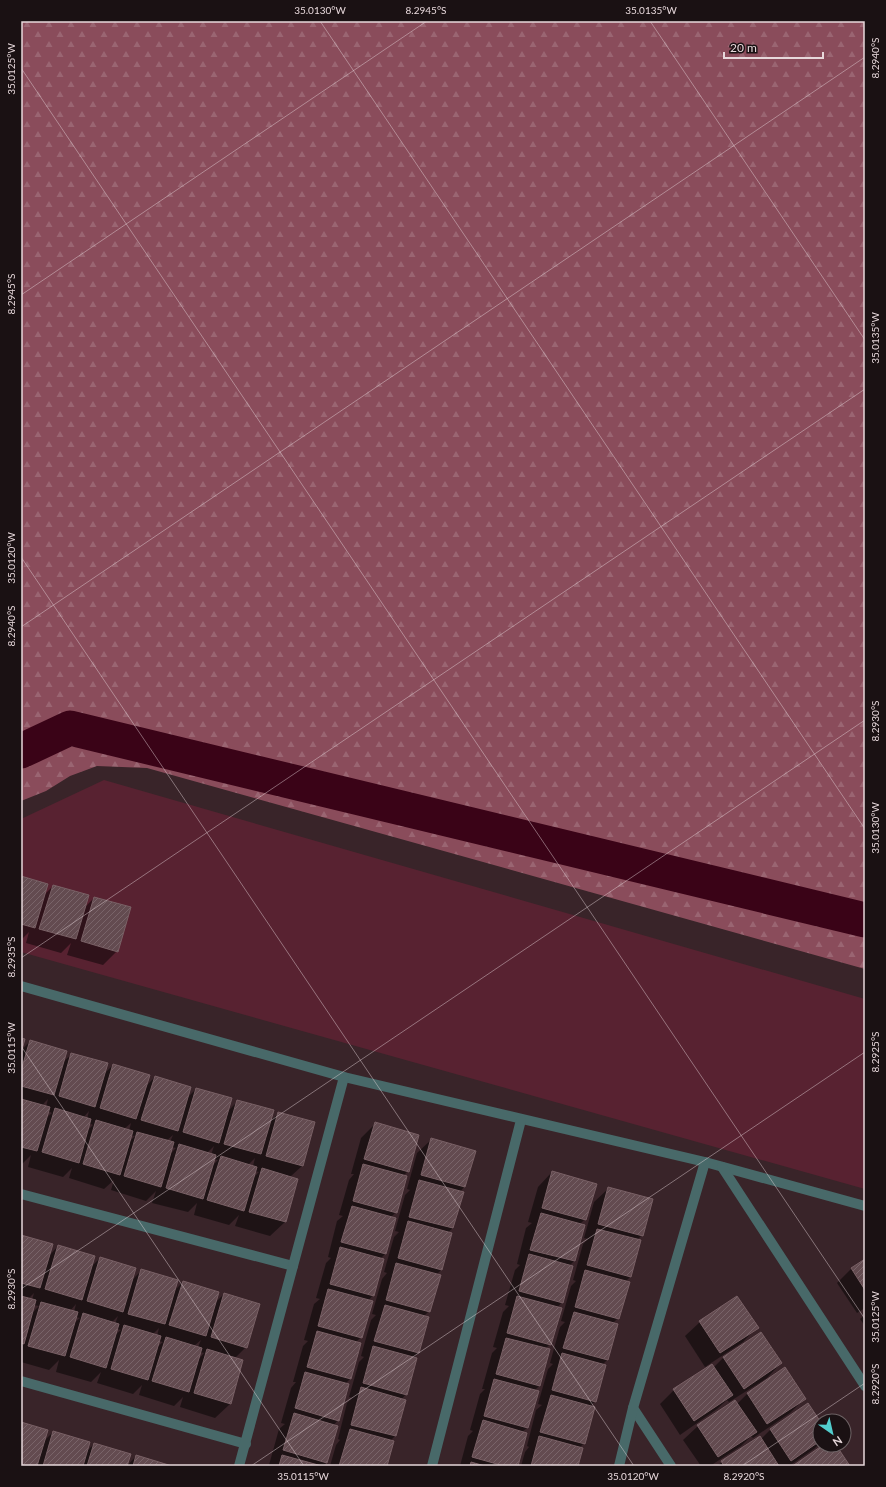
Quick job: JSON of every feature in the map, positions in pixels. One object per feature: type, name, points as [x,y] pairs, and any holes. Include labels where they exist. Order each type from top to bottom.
[{"type":"street","points":[[21,986],[344,1077],[521,1120],[705,1162],[865,1206]]},
{"type":"street","points":[[240,1466],[344,1077]]},
{"type":"street","points":[[432,1466],[521,1120]]},
{"type":"street","points":[[618,1466],[633,1408],[705,1162]]},
{"type":"street","points":[[722,1167],[865,1386]]},
{"type":"street","points":[[21,1194],[293,1266]]},
{"type":"street","points":[[21,1380],[246,1444]]},
{"type":"street","points":[[633,1408],[671,1466]]},
{"type":"shaded area","points":[[104,780],[865,999],[865,1189],[21,952],[21,819]]},
{"type":"green space","points":[[21,21],[865,21],[865,969],[147,768],[97,766],[70,776],[46,791],[21,801]]},
{"type":"building","points":[[21,876],[48,884],[35,928],[21,924]]},
{"type":"building","points":[[53,885],[89,895],[76,939],[39,929]]},
{"type":"building","points":[[94,897],[131,907],[118,952],[81,941]]},
{"type":"building","points":[[21,1038],[25,1039],[21,1053]]},
{"type":"building","points":[[30,1040],[67,1051],[54,1095],[21,1086],[21,1071]]},
{"type":"building","points":[[71,1053],[108,1063],[95,1107],[59,1096]]},
{"type":"building","points":[[113,1064],[150,1075],[136,1119],[100,1108]]},
{"type":"building","points":[[155,1076],[191,1087],[178,1131],[141,1120]]},
{"type":"building","points":[[196,1088],[232,1098],[219,1143],[183,1132]]},
{"type":"building","points":[[21,1099],[50,1107],[37,1151],[21,1147]]},
{"type":"building","points":[[237,1100],[274,1110],[261,1154],[224,1144]]},
{"type":"building","points":[[55,1108],[91,1119],[79,1163],[42,1152]]},
{"type":"building","points":[[278,1112],[315,1122],[303,1166],[266,1156]]},
{"type":"building","points":[[96,1120],[133,1131],[120,1175],[83,1164]]},
{"type":"building","points":[[375,1122],[419,1135],[409,1172],[364,1159]]},
{"type":"building","points":[[137,1132],[174,1142],[161,1187],[124,1176]]},
{"type":"building","points":[[431,1138],[476,1151],[465,1187],[421,1175]]},
{"type":"building","points":[[179,1144],[216,1155],[203,1199],[166,1188]]},
{"type":"building","points":[[221,1156],[257,1167],[244,1211],[207,1200]]},
{"type":"building","points":[[363,1164],[407,1176],[397,1213],[353,1201]]},
{"type":"building","points":[[262,1168],[298,1179],[286,1222],[249,1212]]},
{"type":"building","points":[[552,1171],[597,1184],[586,1220],[542,1208]]},
{"type":"building","points":[[419,1180],[464,1192],[453,1228],[409,1217]]},
{"type":"building","points":[[608,1187],[653,1199],[643,1236],[598,1224]]},
{"type":"building","points":[[352,1206],[396,1218],[386,1254],[341,1242]]},
{"type":"building","points":[[541,1213],[585,1225],[575,1261],[530,1250]]},
{"type":"building","points":[[408,1221],[452,1233],[442,1270],[398,1258]]},
{"type":"building","points":[[597,1229],[641,1240],[631,1277],[587,1265]]},
{"type":"building","points":[[21,1235],[53,1244],[40,1288],[21,1283]]},
{"type":"building","points":[[58,1245],[95,1256],[82,1300],[45,1289]]},
{"type":"building","points":[[340,1247],[384,1259],[374,1296],[330,1284]]},
{"type":"building","points":[[529,1254],[573,1266],[563,1303],[519,1291]]},
{"type":"building","points":[[100,1257],[136,1268],[123,1312],[87,1301]]},
{"type":"building","points":[[865,1259],[865,1290],[851,1268]]},
{"type":"building","points":[[396,1263],[441,1275],[430,1312],[386,1300]]},
{"type":"building","points":[[141,1269],[178,1280],[165,1324],[128,1314]]},
{"type":"building","points":[[585,1270],[630,1282],[619,1319],[575,1307]]},
{"type":"building","points":[[183,1281],[219,1292],[206,1336],[169,1325]]},
{"type":"building","points":[[328,1289],[373,1301],[362,1338],[318,1326]]},
{"type":"building","points":[[224,1293],[260,1304],[247,1348],[211,1337]]},
{"type":"building","points":[[21,1296],[36,1300],[24,1344],[21,1343]]},
{"type":"building","points":[[517,1296],[562,1308],[551,1345],[507,1333]]},
{"type":"building","points":[[737,1296],[759,1328],[720,1353],[699,1321]]},
{"type":"building","points":[[41,1302],[78,1312],[65,1356],[28,1346]]},
{"type":"building","points":[[385,1305],[429,1317],[419,1353],[374,1341]]},
{"type":"building","points":[[574,1312],[618,1324],[608,1360],[563,1348]]},
{"type":"building","points":[[83,1313],[119,1324],[106,1368],[70,1357]]},
{"type":"building","points":[[124,1325],[161,1336],[148,1380],[111,1369]]},
{"type":"building","points":[[317,1331],[361,1343],[351,1379],[307,1367]]},
{"type":"building","points":[[761,1332],[782,1363],[744,1389],[723,1357]]},
{"type":"building","points":[[166,1337],[202,1348],[189,1392],[152,1381]]},
{"type":"building","points":[[506,1338],[550,1349],[540,1386],[496,1374]]},
{"type":"building","points":[[373,1346],[417,1358],[407,1395],[363,1383]]},
{"type":"building","points":[[207,1349],[243,1360],[231,1404],[194,1393]]},
{"type":"building","points":[[562,1353],[606,1365],[596,1402],[552,1390]]},
{"type":"building","points":[[712,1364],[733,1395],[694,1421],[673,1389]]},
{"type":"building","points":[[785,1367],[806,1399],[767,1424],[747,1393]]},
{"type":"building","points":[[305,1372],[349,1384],[339,1421],[295,1408]]},
{"type":"building","points":[[494,1379],[539,1391],[528,1428],[484,1416]]},
{"type":"building","points":[[361,1387],[406,1400],[396,1436],[351,1425]]},
{"type":"building","points":[[551,1395],[595,1407],[585,1444],[540,1432]]},
{"type":"building","points":[[735,1400],[757,1432],[718,1457],[697,1425]]},
{"type":"building","points":[[808,1403],[815,1413],[812,1413],[812,1447],[791,1461],[770,1429]]},
{"type":"building","points":[[294,1413],[338,1426],[327,1463],[283,1450]]},
{"type":"building","points":[[483,1420],[527,1433],[518,1466],[504,1466],[472,1457]]},
{"type":"building","points":[[21,1422],[48,1430],[37,1466],[21,1466]]},
{"type":"building","points":[[350,1429],[394,1441],[387,1466],[339,1466]]},
{"type":"building","points":[[53,1431],[90,1442],[83,1466],[43,1466]]},
{"type":"building","points":[[539,1436],[583,1448],[578,1466],[531,1466]]},
{"type":"building","points":[[760,1436],[779,1466],[724,1466],[721,1461]]},
{"type":"building","points":[[94,1443],[131,1454],[127,1466],[87,1466]]},
{"type":"building","points":[[812,1453],[841,1453],[850,1466],[795,1466],[794,1465]]},
{"type":"building","points":[[136,1455],[172,1466],[133,1466]]},
{"type":"building","points":[[282,1455],[322,1466],[279,1466]]},
{"type":"building","points":[[471,1462],[485,1466],[470,1466]]},
{"type":"waterway","points":[[21,751],[70,728],[865,920]]}]
